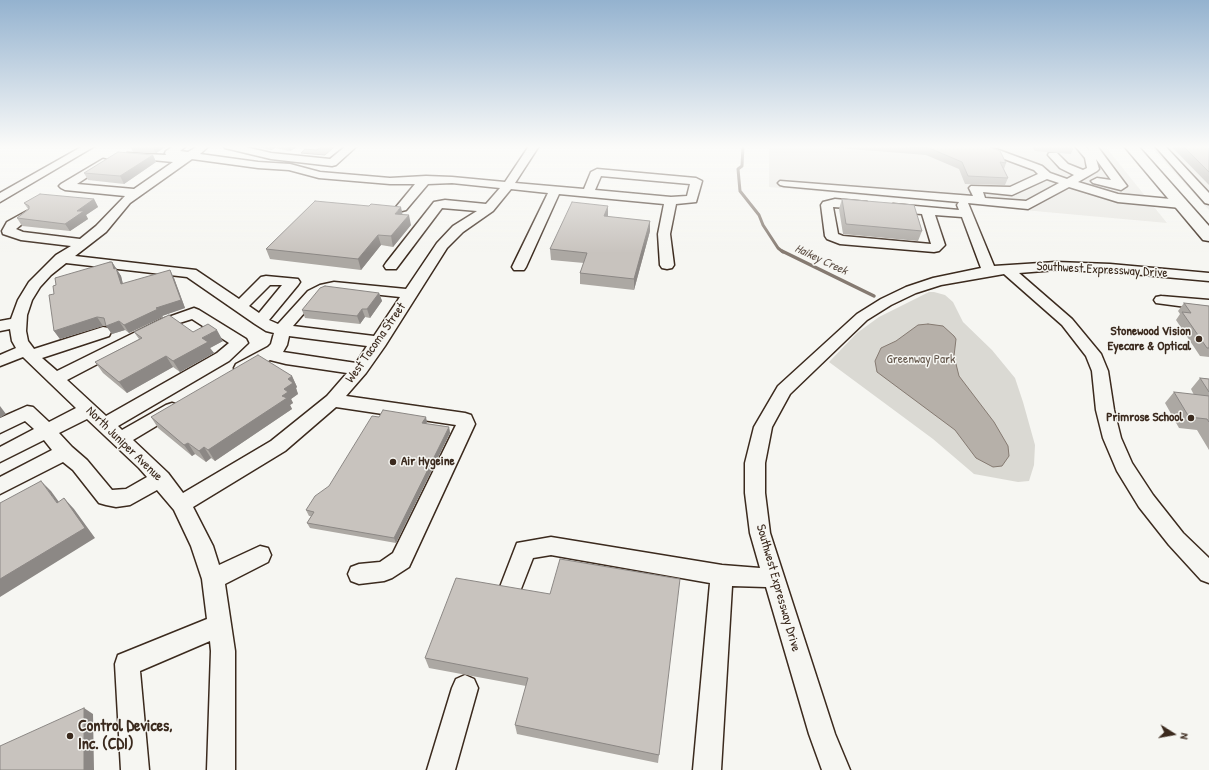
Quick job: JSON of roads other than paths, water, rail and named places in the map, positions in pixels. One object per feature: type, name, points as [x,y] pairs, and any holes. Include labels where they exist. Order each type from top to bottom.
[{"type":"main road","points":[[1162,182],[1209,236]]},
{"type":"street","points":[[0,198],[28,182]]},
{"type":"street","points":[[71,182],[65,186],[130,197]]},
{"type":"street","name":"North Juniper Avenue","points":[[152,182],[130,197],[101,229],[73,250],[34,285],[9,324],[19,336],[28,353],[161,478],[181,504],[202,546],[213,579],[220,625],[224,678],[221,770]]},
{"type":"street","points":[[402,208],[424,182]]},
{"type":"street","points":[[461,182],[671,201],[692,199],[696,182]]},
{"type":"street","name":"West Tacoma Street","points":[[181,504],[252,463],[278,446],[333,400],[360,369],[451,235],[489,208],[500,198],[511,182]]},
{"type":"street","points":[[588,194],[593,182]]},
{"type":"street","points":[[981,201],[975,188],[1012,191],[1031,182]]},
{"type":"street","points":[[1065,182],[1118,198],[1209,201]]},
{"type":"street","points":[[1106,182],[1121,186],[1118,182]]},
{"type":"street","points":[[1192,182],[1209,201]]},
{"type":"street","points":[[784,183],[1028,205],[1068,183]]},
{"type":"street","points":[[519,267],[555,190]]},
{"type":"street","points":[[67,194],[130,197]]},
{"type":"street","points":[[961,199],[967,214],[997,270],[1067,322],[1093,354],[1100,370],[1105,410],[1112,438],[1124,466],[1146,501],[1176,539],[1209,573]]},
{"type":"street","points":[[667,264],[664,234],[671,201]]},
{"type":"street","points":[[927,211],[938,245],[934,248],[840,240],[832,236],[827,205],[834,203],[967,214]]},
{"type":"street","points":[[391,266],[438,205],[445,204],[489,208]]},
{"type":"street","points":[[27,215],[12,225],[8,231],[73,250],[191,273],[271,328],[379,342]]},
{"type":"street","name":"Southwest Expressway Drive","points":[[836,770],[822,734],[760,533],[755,493],[755,463],[763,427],[784,390],[862,317],[886,302],[911,290],[938,281],[997,270],[1036,267],[1085,267],[1209,277]]},
{"type":"street","points":[[240,307],[266,280],[294,282],[260,321]]},
{"type":"street","points":[[227,377],[274,351],[279,344],[282,330],[313,294],[325,288],[334,286],[410,294]]},
{"type":"street","points":[[1161,300],[1209,305]]},
{"type":"street","points":[[55,379],[165,323],[194,313],[240,343],[223,357],[105,425]]},
{"type":"street","points":[[0,361],[103,332]]},
{"type":"street","points":[[274,351],[276,356],[286,359],[360,369]]},
{"type":"street","points":[[121,439],[187,400]]},
{"type":"street","points":[[333,400],[465,420],[466,424],[401,560],[384,571],[359,574]]},
{"type":"street","points":[[0,455],[88,410]]},
{"type":"street","points":[[0,426],[27,412],[47,431],[65,452],[80,465],[106,497],[116,499],[130,497],[161,478]]},
{"type":"street","points":[[0,486],[65,452]]},
{"type":"street","points":[[511,587],[525,550],[552,546],[722,575],[747,578],[774,577]]},
{"type":"street","points":[[213,579],[260,555]]},
{"type":"street","points":[[707,770],[722,575]]},
{"type":"street","points":[[136,770],[128,664],[220,625]]},
{"type":"street","points":[[441,770],[465,688]]},
{"type":"waterway","name":"Haikey Creek","points":[[739,182],[740,191],[759,215],[763,225],[778,248],[783,252]]},
{"type":"waterway","name":"Haikey Creek","points":[[782,251],[874,296]]},
{"type":"place","name":"Stonewood Vision Eyecare & Optical","points":[[1199,339]]},
{"type":"place","name":"Primrose School","points":[[1191,418]]},
{"type":"place","name":"Air Hygeine","points":[[393,462]]},
{"type":"place","name":"Control Devices, Inc. (CDI)","points":[[70,736]]},
{"type":"park label","name":"Greenway Park","points":[[921,360]]}]
